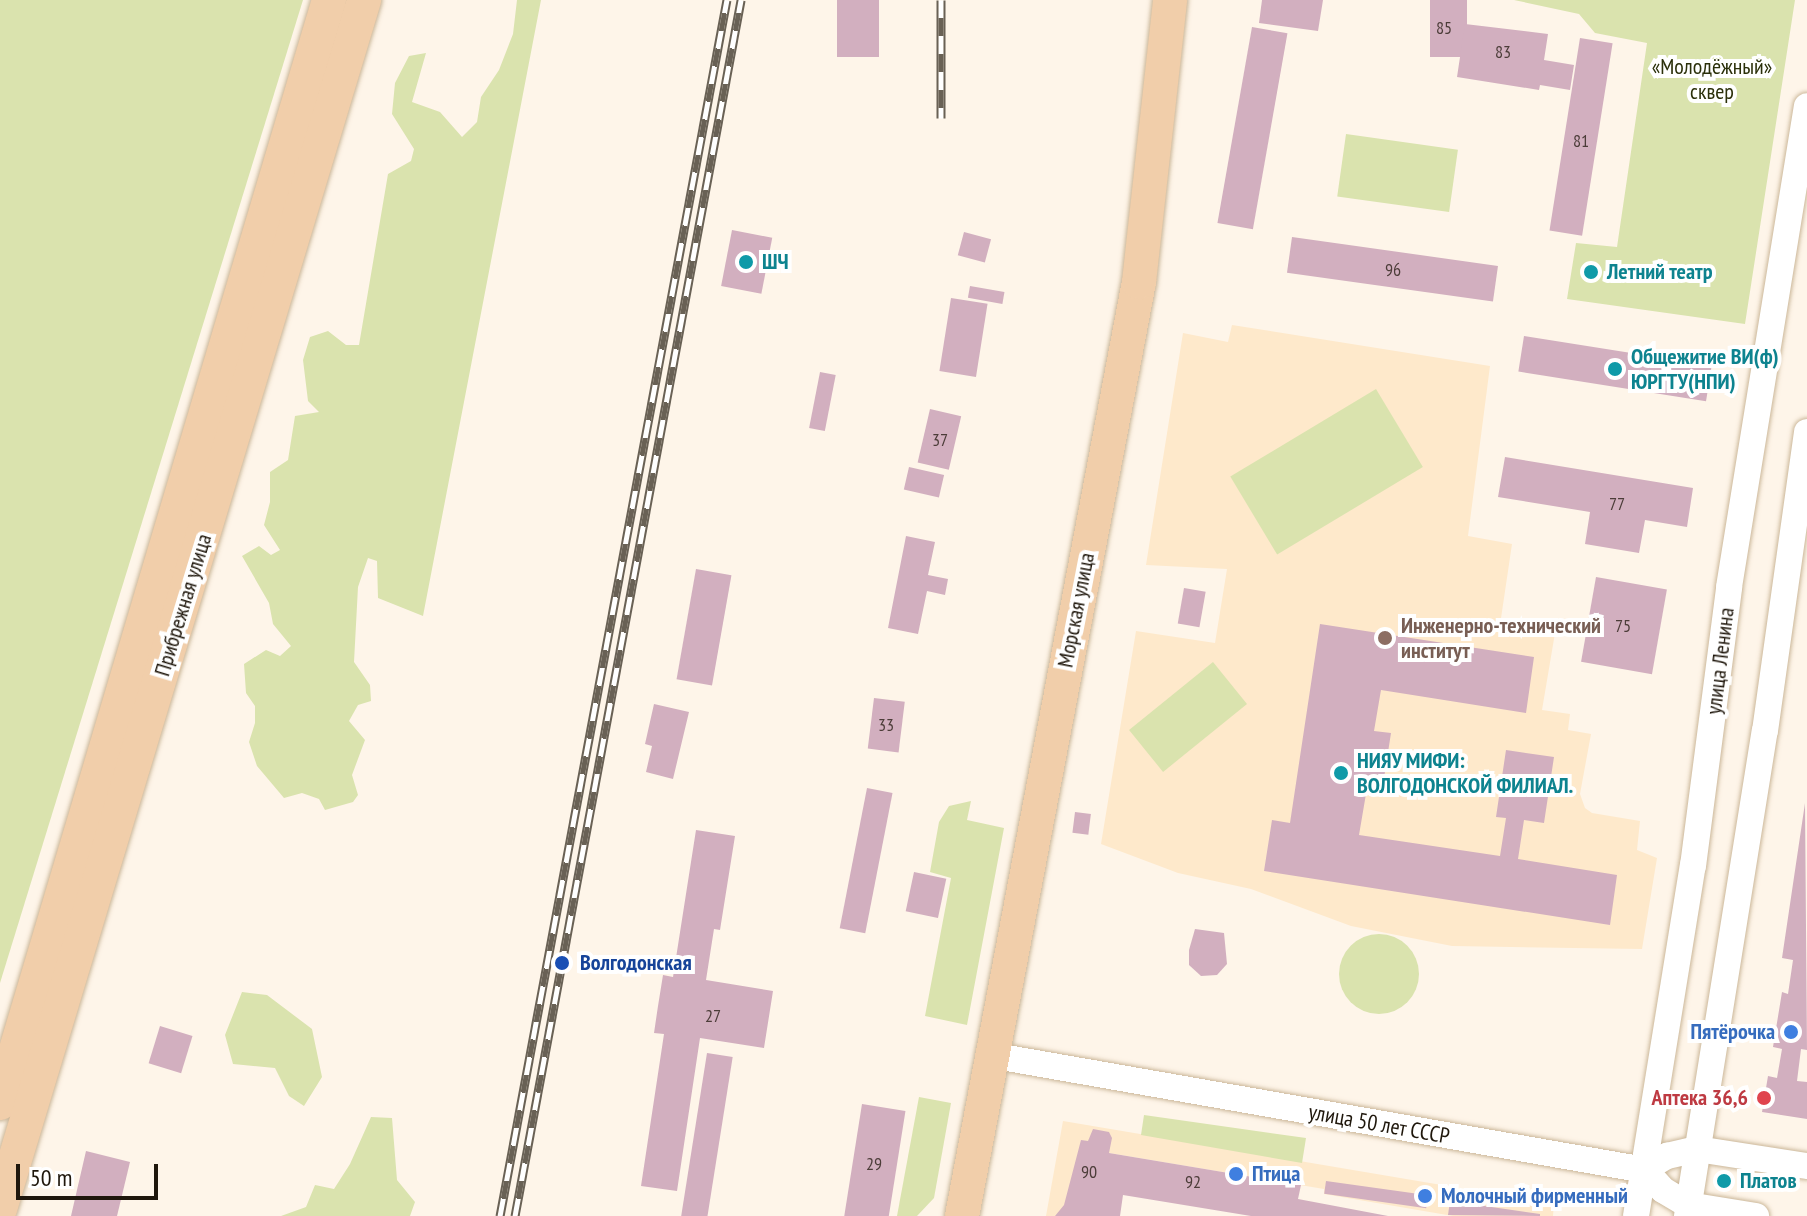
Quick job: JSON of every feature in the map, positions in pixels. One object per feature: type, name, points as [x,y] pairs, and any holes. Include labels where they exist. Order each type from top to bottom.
[{"type":"main road","name":"Прибрежная улица","points":[[0,1103],[329,0]]},
{"type":"main road","name":"Прибрежная улица","points":[[0,1209],[364,0]]},
{"type":"main road","name":"Морская улица","points":[[962,1216],[990,1055],[1139,282],[1170,0]]},
{"type":"street","name":"улица Ленина","points":[[1636,1216],[1693,866],[1729,587],[1807,106]]},
{"type":"street","points":[[1687,1210],[1765,731],[1807,432]]},
{"type":"street","name":"улица 50 лет СССР","points":[[990,1055],[1645,1169]]},
{"type":"street","points":[[1756,1216],[1687,1210],[1663,1190],[1645,1169],[1667,1156],[1697,1149],[1807,1166]]},
{"type":"shaded area","name":"Инженерно-технический институт","points":[[1232,325],[1490,366],[1468,536],[1512,544],[1500,625],[1555,633],[1542,710],[1570,714],[1568,730],[1591,734],[1580,794],[1585,808],[1592,813],[1640,821],[1637,850],[1657,858],[1642,949],[1452,946],[1351,926],[1251,889],[1178,873],[1101,844],[1136,631],[1215,643],[1227,569],[1146,565],[1183,333],[1228,342]]},
{"type":"shaded area","points":[[1063,1121],[1554,1204],[1553,1216],[1453,1216],[1324,1194],[1324,1189],[1109,1153],[1100,1216],[1046,1216]]},
{"type":"green space","points":[[0,0],[303,0],[0,983]]},
{"type":"green space","points":[[517,0],[541,0],[423,616],[378,598],[377,561],[368,558],[358,587],[354,662],[370,685],[371,701],[358,705],[349,721],[365,740],[352,775],[358,795],[353,802],[325,810],[319,799],[302,793],[284,798],[257,766],[249,742],[255,723],[255,706],[246,693],[244,664],[266,650],[280,656],[291,646],[273,624],[269,603],[242,556],[259,546],[271,555],[280,550],[264,525],[270,502],[270,472],[288,460],[295,416],[319,412],[308,401],[303,360],[310,337],[328,331],[346,345],[359,345],[388,174],[411,161],[414,149],[392,114],[395,83],[409,56],[426,53],[412,102],[440,112],[462,137],[477,122],[481,97],[499,70],[513,34]]},
{"type":"green space","name":"«Молодёжный» сквер","points":[[1514,0],[1795,0],[1745,324],[1567,299],[1576,243],[1617,247],[1647,43],[1595,33],[1579,14]]},
{"type":"green space","points":[[1346,134],[1458,150],[1449,212],[1337,196]]},
{"type":"green space","points":[[1376,389],[1423,467],[1277,555],[1230,477]]},
{"type":"green space","points":[[1213,662],[1247,704],[1163,772],[1129,730]]},
{"type":"green space","points":[[971,801],[967,820],[1004,828],[967,1025],[925,1016],[951,878],[930,872],[939,822],[949,806]]},
{"type":"green space","points":[[1379,934],[1394,937],[1407,946],[1416,959],[1419,974],[1416,989],[1407,1002],[1394,1011],[1379,1014],[1364,1011],[1351,1002],[1342,989],[1339,974],[1342,959],[1351,946],[1364,937]]},
{"type":"green space","points":[[242,992],[267,995],[312,1029],[322,1077],[304,1106],[289,1096],[275,1068],[233,1064],[225,1035]]},
{"type":"green space","points":[[919,1097],[951,1103],[934,1198],[917,1216],[897,1216]]},
{"type":"green space","points":[[1144,1115],[1306,1138],[1302,1163],[1141,1135]]},
{"type":"green space","points":[[371,1117],[392,1118],[397,1180],[415,1202],[410,1216],[281,1216],[306,1207],[315,1185],[334,1189],[350,1164]]},
{"type":"building","points":[[837,0],[879,0],[879,57],[837,57]]},
{"type":"building","points":[[1262,0],[1323,0],[1318,31],[1259,23]]},
{"type":"building","points":[[1430,0],[1467,0],[1467,57],[1430,57]]},
{"type":"building","points":[[1465,24],[1548,34],[1544,60],[1574,65],[1570,90],[1540,85],[1539,90],[1457,77]]},
{"type":"building","points":[[1252,27],[1287,33],[1253,229],[1217,223]]},
{"type":"building","points":[[1580,38],[1613,43],[1582,236],[1549,231]]},
{"type":"building","name":"ШЧ","points":[[732,230],[772,238],[761,294],[721,286]]},
{"type":"building","points":[[964,232],[991,239],[985,262],[958,255]]},
{"type":"building","points":[[1292,237],[1498,266],[1493,302],[1287,273]]},
{"type":"building","points":[[970,286],[1004,292],[1002,304],[968,298]]},
{"type":"building","points":[[951,298],[988,304],[976,377],[939,371]]},
{"type":"building","name":"Общежитие ВИ(ф) ЮРГТУ(НПИ)","points":[[1524,336],[1712,366],[1706,401],[1518,372]]},
{"type":"building","points":[[820,372],[836,375],[825,431],[809,428]]},
{"type":"building","points":[[930,409],[961,416],[949,470],[918,463]]},
{"type":"building","points":[[1505,457],[1693,488],[1687,527],[1645,520],[1639,553],[1585,544],[1590,512],[1498,497]]},
{"type":"building","points":[[909,467],[944,475],[939,498],[904,489]]},
{"type":"building","points":[[906,536],[935,542],[928,575],[948,579],[945,595],[927,591],[918,634],[888,628]]},
{"type":"building","points":[[696,569],[731,575],[712,686],[677,679]]},
{"type":"building","points":[[1596,577],[1667,590],[1652,674],[1581,662]]},
{"type":"building","points":[[1184,588],[1206,592],[1199,627],[1178,623]]},
{"type":"building","name":"НИЯУ МИФИ: ВОЛГОДОНСКОЙ ФИЛИАЛ.","points":[[1320,624],[1534,657],[1526,713],[1381,690],[1374,731],[1391,733],[1382,791],[1367,788],[1359,835],[1500,856],[1506,818],[1496,817],[1506,750],[1554,757],[1544,823],[1524,820],[1518,859],[1617,875],[1610,925],[1264,871],[1272,820],[1290,823]]},
{"type":"building","points":[[874,698],[905,702],[899,752],[868,749]]},
{"type":"building","points":[[654,704],[689,712],[673,779],[646,772],[652,746],[645,744]]},
{"type":"building","points":[[867,788],[893,793],[865,933],[840,928]]},
{"type":"building","points":[[1805,803],[1807,1050],[1801,1049],[1797,1081],[1807,1082],[1807,1119],[1762,1112],[1768,1076],[1777,1078],[1782,1049],[1773,1047],[1782,992],[1788,994],[1793,960],[1782,958]]},
{"type":"building","points":[[1075,812],[1091,814],[1088,835],[1072,833]]},
{"type":"building","name":"Волгодонская","points":[[696,830],[735,836],[720,930],[714,929],[706,980],[773,991],[764,1048],[700,1038],[677,1191],[641,1186],[664,1034],[654,1033],[658,1006],[663,975],[673,977]]},
{"type":"building","points":[[914,872],[946,879],[938,918],[906,911]]},
{"type":"building","points":[[1195,929],[1224,933],[1227,964],[1217,975],[1201,976],[1189,965],[1189,950]]},
{"type":"building","points":[[160,1026],[193,1036],[181,1073],[149,1063]]},
{"type":"building","points":[[707,1053],[733,1057],[708,1216],[681,1216]]},
{"type":"building","points":[[862,1104],[905,1111],[889,1216],[844,1216]]},
{"type":"building","points":[[1093,1129],[1109,1132],[1112,1138],[1109,1153],[1301,1185],[1298,1199],[1388,1216],[1251,1216],[1123,1195],[1120,1216],[1055,1216],[1064,1205],[1081,1140],[1088,1141]]},
{"type":"building","points":[[86,1151],[130,1162],[117,1216],[71,1216]]},
{"type":"building","points":[[1326,1181],[1428,1195],[1426,1208],[1324,1194]]},
{"type":"building","points":[[1450,1201],[1540,1214],[1540,1216],[1448,1215]]},
{"type":"railway","points":[[500,1216],[727,0]]},
{"type":"railway","points":[[515,1216],[741,0]]},
{"type":"railway","points":[[941,0],[941,118]]},
{"type":"place","name":"ШЧ","points":[[746,262]]},
{"type":"place","name":"Летний театр","points":[[1591,272]]},
{"type":"place","name":"Общежитие ВИ(ф) ЮРГТУ(НПИ)","points":[[1615,369]]},
{"type":"place","name":"Инженерно-технический институт","points":[[1385,638]]},
{"type":"place","name":"НИЯУ МИФИ: ВОЛГОДОНСКОЙ ФИЛИАЛ.","points":[[1341,773]]},
{"type":"place","name":"Волгодонская","points":[[562,963]]},
{"type":"place","name":"Пятёрочка","points":[[1791,1032]]},
{"type":"place","name":"Аптека 36,6","points":[[1764,1098]]},
{"type":"place","name":"Птица","points":[[1236,1174]]},
{"type":"place","name":"Платов","points":[[1724,1181]]},
{"type":"place","name":"Молочный фирменный","points":[[1425,1196]]}]
